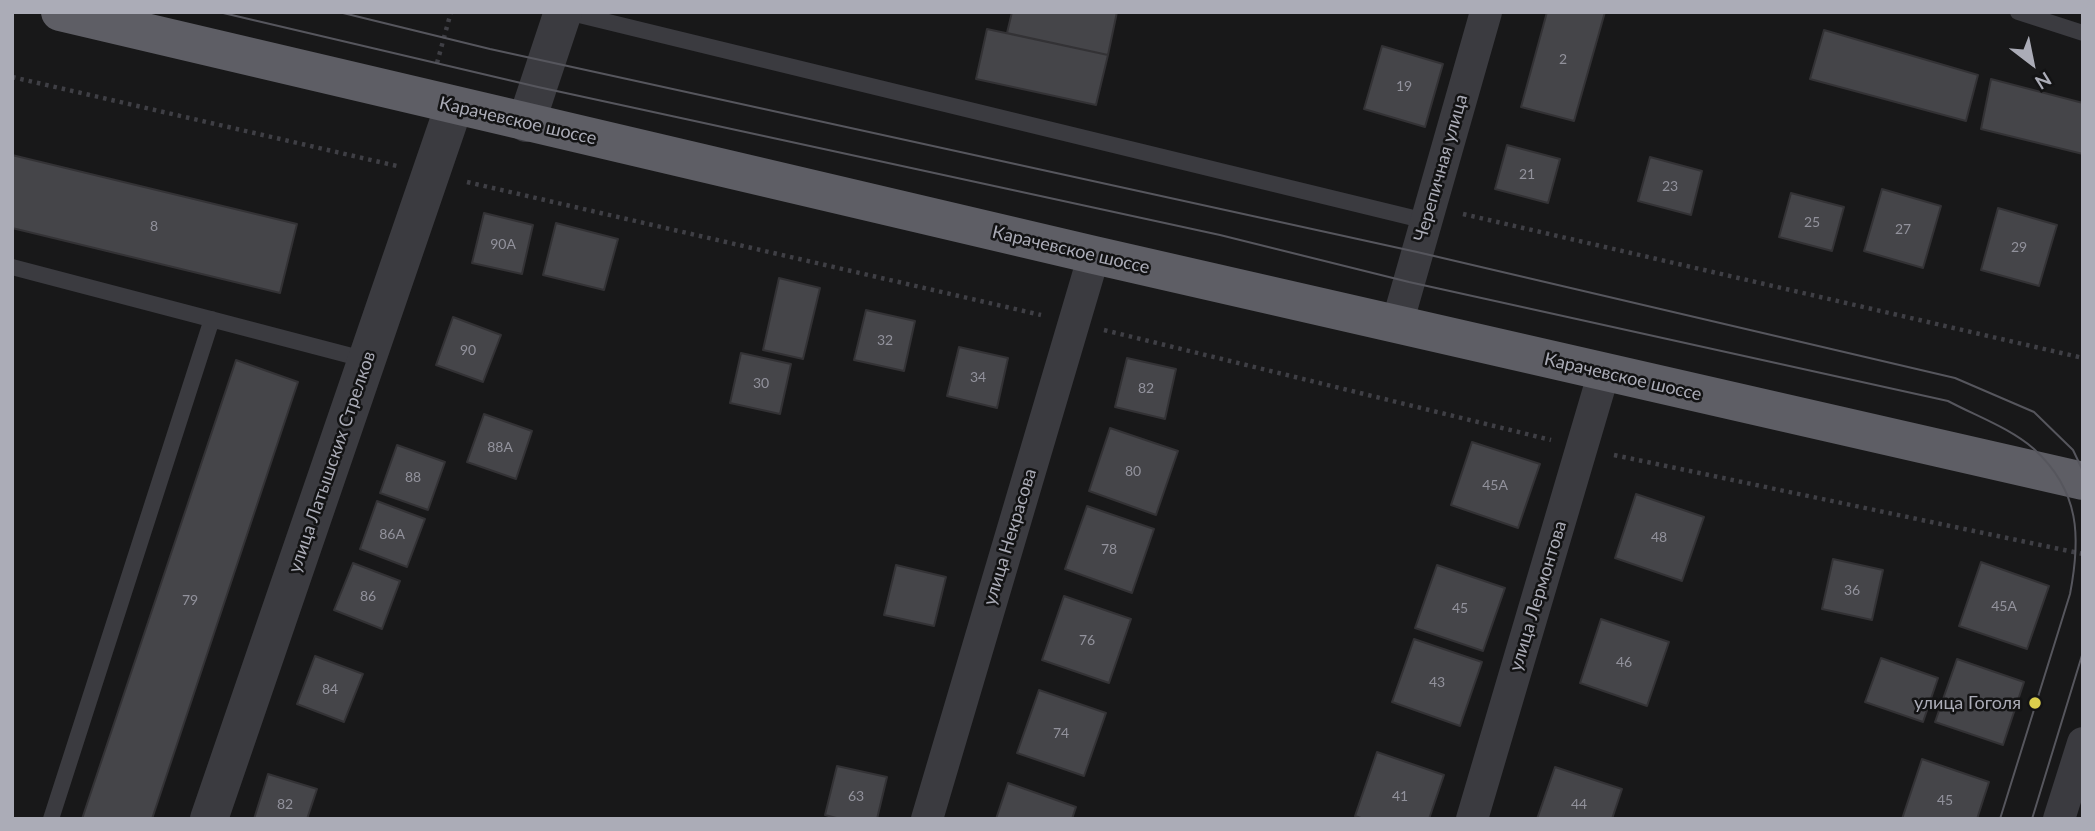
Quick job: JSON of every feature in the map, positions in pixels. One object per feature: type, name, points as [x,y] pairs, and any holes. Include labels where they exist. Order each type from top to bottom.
[{"type":"highway","name":"Карачевское шоссе","points":[[60,12],[1094,255],[2083,481]]},
{"type":"street","points":[[526,123],[565,12]]},
{"type":"street","name":"Черепичная улица","points":[[1397,324],[1486,12]]},
{"type":"street","name":"улица Латышских Стрелков","points":[[209,819],[454,106]]},
{"type":"street","name":"улица Некрасова","points":[[927,819],[1094,255]]},
{"type":"street","name":"улица Лермонтова","points":[[1472,819],[1604,372]]},
{"type":"street","points":[[2059,819],[2083,743]]},
{"type":"lane","points":[[565,12],[1428,213]]},
{"type":"lane","points":[[2018,12],[2083,33]]},
{"type":"lane","points":[[12,267],[367,360]]},
{"type":"lane","points":[[51,819],[212,320]]},
{"type":"path","points":[[1428,213],[2083,358]]},
{"type":"building","points":[[1012,12],[1117,12],[1108,55],[1007,33]]},
{"type":"building","points":[[1547,12],[1605,12],[1574,121],[1521,107]]},
{"type":"building","points":[[987,29],[1108,55],[1096,105],[976,79]]},
{"type":"building","points":[[1824,30],[1978,75],[1966,121],[1810,79]]},
{"type":"building","points":[[1382,46],[1443,64],[1425,127],[1364,109]]},
{"type":"building","points":[[1991,79],[2083,103],[2083,154],[1981,129]]},
{"type":"building","points":[[1507,145],[1560,159],[1548,203],[1495,189]]},
{"type":"building","points":[[12,155],[297,224],[280,293],[12,228]]},
{"type":"building","points":[[1650,157],[1702,171],[1691,215],[1638,201]]},
{"type":"building","points":[[1882,189],[1941,206],[1923,268],[1864,251]]},
{"type":"building","points":[[1791,193],[1844,207],[1832,251],[1779,237]]},
{"type":"building","points":[[1998,208],[2057,225],[2039,286],[1981,270]]},
{"type":"building","points":[[484,213],[533,225],[522,274],[472,263]]},
{"type":"building","points":[[556,223],[618,239],[604,290],[543,275]]},
{"type":"building","points":[[779,278],[820,288],[803,359],[763,350]]},
{"type":"building","points":[[866,310],[915,321],[904,371],[854,360]]},
{"type":"building","points":[[453,317],[501,335],[483,382],[436,365]]},
{"type":"building","points":[[959,347],[1008,358],[997,408],[947,396]]},
{"type":"building","points":[[741,353],[791,364],[780,414],[730,403]]},
{"type":"building","points":[[1127,358],[1176,369],[1165,419],[1115,407]]},
{"type":"building","points":[[236,360],[298,382],[152,819],[82,819]]},
{"type":"building","points":[[484,414],[532,431],[516,479],[467,462]]},
{"type":"building","points":[[1110,428],[1178,451],[1156,515],[1089,491]]},
{"type":"building","points":[[1472,442],[1540,464],[1518,528],[1451,505]]},
{"type":"building","points":[[397,445],[445,462],[428,510],[380,493]]},
{"type":"building","points":[[1636,494],[1704,517],[1682,581],[1615,558]]},
{"type":"building","points":[[377,501],[425,519],[407,567],[360,549]]},
{"type":"building","points":[[1087,506],[1154,529],[1132,593],[1065,569]]},
{"type":"building","points":[[1833,559],[1883,570],[1872,620],[1822,609]]},
{"type":"building","points":[[1981,562],[2049,586],[2027,649],[1959,626]]},
{"type":"building","points":[[353,563],[400,581],[382,629],[334,610]]},
{"type":"building","points":[[896,565],[946,577],[934,626],[884,615]]},
{"type":"building","points":[[1437,565],[1505,588],[1483,651],[1415,628]]},
{"type":"building","points":[[1064,596],[1131,619],[1109,683],[1042,660]]},
{"type":"building","points":[[1601,619],[1669,642],[1647,706],[1580,683]]},
{"type":"building","points":[[1414,639],[1482,662],[1460,726],[1392,702]]},
{"type":"building","points":[[315,656],[363,674],[344,722],[297,704]]},
{"type":"building","points":[[1881,658],[1938,678],[1923,722],[1865,702]]},
{"type":"building","points":[[1957,659],[2024,682],[2003,745],[1935,722]]},
{"type":"building","points":[[1039,690],[1106,713],[1084,776],[1017,753]]},
{"type":"building","points":[[1377,752],[1444,775],[1429,819],[1364,819],[1355,816]]},
{"type":"building","points":[[1922,759],[1989,782],[1977,819],[1902,819]]},
{"type":"building","points":[[837,766],[887,777],[877,819],[840,819],[825,815]]},
{"type":"building","points":[[1555,767],[1622,789],[1612,819],[1537,819]]},
{"type":"building","points":[[268,774],[317,789],[307,819],[254,819]]},
{"type":"building","points":[[1008,783],[1076,807],[1072,819],[996,819]]},
{"type":"tram line","points":[[219,12],[538,87],[1220,235],[1409,282],[1948,401],[2004,429],[2034,449],[2061,481],[2069,498],[2076,534],[2070,594],[2000,819]]},
{"type":"tram line","points":[[339,12],[490,49],[1417,252],[1955,378],[2034,412],[2073,450],[2083,471]]},
{"type":"tram line","points":[[2032,819],[2083,652]]},
{"type":"place","name":"улица Гоголя","points":[[2035,703]]}]
